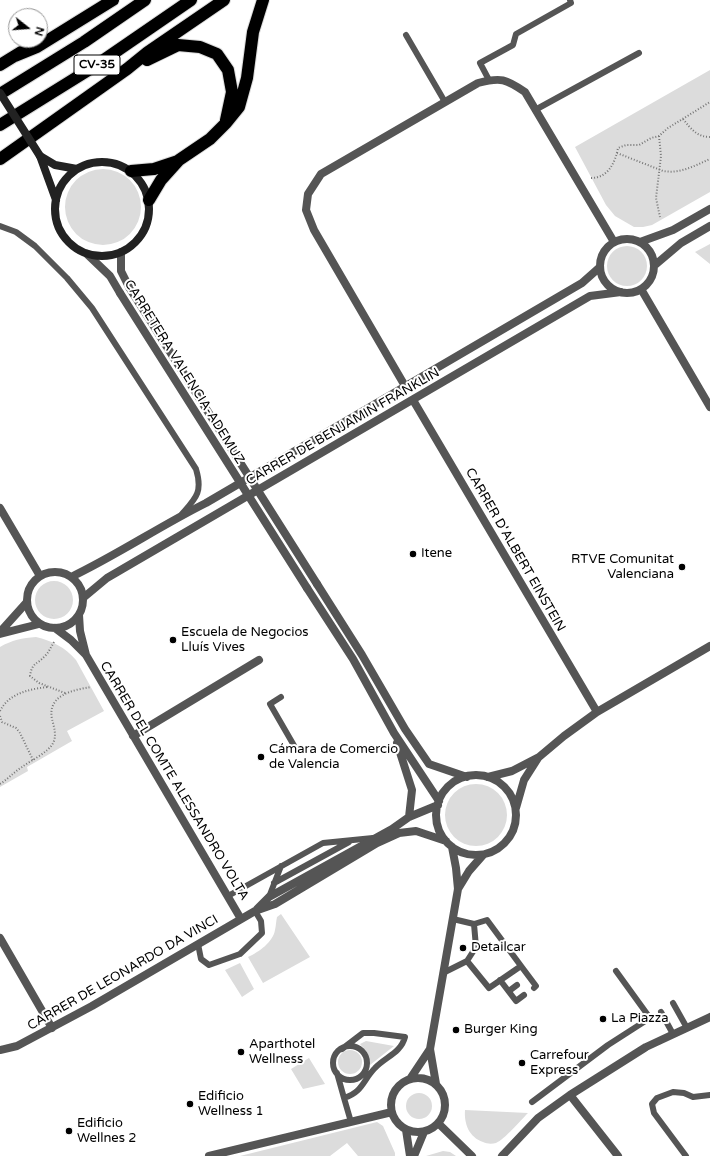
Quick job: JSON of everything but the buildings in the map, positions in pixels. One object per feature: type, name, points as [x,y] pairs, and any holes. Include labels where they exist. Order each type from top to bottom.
[{"type":"highway","points":[[48,33],[102,0]]},
{"type":"highway","points":[[15,56],[37,47],[113,0]]},
{"type":"highway","name":"CV-35","points":[[0,94],[84,42],[145,0]]},
{"type":"highway","name":"CV-35","points":[[0,125],[95,66],[191,0]]},
{"type":"highway","points":[[0,159],[127,69],[148,52],[224,0]]},
{"type":"highway","points":[[149,200],[161,180],[179,160],[210,139],[226,124],[239,107],[247,78],[253,32],[263,0]]},
{"type":"highway","points":[[127,69],[178,45],[200,47],[217,54],[228,70],[232,92],[226,124]]},
{"type":"highway","points":[[0,66],[26,48]]},
{"type":"highway","points":[[131,171],[154,168],[179,160]]},
{"type":"street","points":[[405,386],[314,230],[306,210],[308,194],[321,174],[478,83],[494,79],[511,83],[525,92],[614,242]]},
{"type":"street","points":[[0,94],[40,156],[56,200]]},
{"type":"street","points":[[40,156],[55,165],[78,169]]},
{"type":"street","points":[[104,162],[118,164],[131,171],[139,179],[149,200],[149,216],[144,231],[134,244],[121,252],[110,256],[87,254],[75,247],[65,238],[59,226],[56,213],[56,200],[60,188],[68,177],[78,169],[90,163],[104,162]]},
{"type":"street","points":[[640,242],[673,230],[710,209]]},
{"type":"street","points":[[655,265],[650,251],[640,242],[632,239],[623,239],[608,246],[604,252],[600,267],[606,283],[613,289],[628,293],[641,289],[647,285],[651,279],[655,265],[681,243],[710,226]]},
{"type":"street","name":"CARRETERA VALENCIA-ADEMUZ","points":[[121,252],[121,271],[129,287],[362,655],[405,729],[429,764],[467,776]]},
{"type":"street","name":"CARRETERA VALENCIA-ADEMUZ","points":[[87,254],[110,276],[353,659],[394,733]]},
{"type":"street","name":"CARRER DE BENJAMIN FRANKLIN","points":[[71,577],[98,564],[182,515],[206,503],[582,283],[600,267]]},
{"type":"street","points":[[641,289],[710,407]]},
{"type":"street","name":"CARRER DE BENJAMIN FRANKLIN","points":[[83,598],[107,578],[590,296],[621,292]]},
{"type":"street","name":"CARRER D'ALBERT EINSTEIN","points":[[413,400],[597,712]]},
{"type":"street","points":[[0,508],[40,576]]},
{"type":"street","points":[[55,572],[64,573],[77,582],[83,598],[79,614],[73,622],[65,627],[55,628],[39,624],[33,618],[27,602],[30,587],[34,581],[47,573],[55,572]]},
{"type":"street","points":[[0,633],[27,602]]},
{"type":"street","name":"CARRER DEL COMTE ALESSANDRO VOLTA","points":[[79,614],[80,631],[86,656]]},
{"type":"street","points":[[0,633],[39,624]]},
{"type":"street","name":"CARRER DEL COMTE ALESSANDRO VOLTA","points":[[55,628],[71,640],[86,656],[241,919]]},
{"type":"street","points":[[488,777],[512,771],[539,757],[564,736],[597,712],[710,646]]},
{"type":"street","points":[[133,736],[259,660]]},
{"type":"street","points":[[394,733],[439,803]]},
{"type":"street","points":[[394,733],[412,790],[409,817]]},
{"type":"street","points":[[449,844],[461,852],[472,855],[483,855],[495,850],[505,843],[512,833],[516,820],[516,808],[524,780],[539,757]]},
{"type":"street","points":[[436,1084],[430,1049],[458,889],[456,868],[449,844],[439,830],[437,817],[439,803],[446,790],[455,782],[467,776],[478,775],[488,777],[498,782],[506,789],[516,808]]},
{"type":"street","name":"CARRER DE LEONARDO DA VINCI","points":[[255,911],[269,897],[373,838],[392,829],[409,817],[439,803]]},
{"type":"street","name":"CARRER DE LEONARDO DA VINCI","points":[[0,1050],[17,1046],[52,1028],[255,911],[275,904],[377,844],[399,833],[416,831],[449,844]]},
{"type":"street","points":[[458,889],[483,855]]},
{"type":"street","points":[[0,938],[52,1028]]},
{"type":"street","points":[[502,1156],[538,1118],[570,1095],[646,1047],[710,1017]]},
{"type":"street","points":[[410,1079],[430,1049]]},
{"type":"street","points":[[419,1077],[428,1079],[436,1084],[442,1091],[446,1103],[444,1116],[439,1124],[424,1132],[406,1130],[395,1119],[392,1112],[392,1096],[397,1088],[402,1083],[410,1079],[419,1077]]},
{"type":"street","points":[[570,1095],[618,1156]]},
{"type":"street","points":[[209,1156],[392,1112]]},
{"type":"street","points":[[439,1124],[472,1156]]},
{"type":"street","points":[[406,1130],[410,1156]]},
{"type":"street","points":[[414,1156],[424,1132]]},
{"type":"lane","points":[[488,80],[480,63],[512,45],[516,34],[571,3],[570,0]]},
{"type":"lane","points":[[406,35],[445,102]]},
{"type":"lane","points":[[535,110],[639,53]]},
{"type":"lane","points":[[0,226],[16,232],[35,246],[67,278],[92,308],[196,469],[200,481],[197,496],[182,515]]},
{"type":"lane","points":[[281,697],[270,704],[296,749]]},
{"type":"lane","points":[[228,896],[323,843],[373,838]]},
{"type":"lane","points":[[274,883],[352,840]]},
{"type":"lane","points":[[269,897],[281,866]]},
{"type":"lane","points":[[198,944],[201,959],[209,965],[240,954],[262,933],[261,921],[255,911]]},
{"type":"lane","points":[[453,919],[474,924],[487,920],[521,966],[527,977],[536,986],[534,988]]},
{"type":"lane","points":[[443,973],[466,961],[476,948],[474,924]]},
{"type":"lane","points":[[466,961],[489,988],[521,966]]},
{"type":"lane","points":[[532,1102],[608,1045],[650,1018],[616,971]]},
{"type":"lane","points":[[500,980],[516,1001],[524,995]]},
{"type":"lane","points":[[509,991],[517,985]]},
{"type":"lane","points":[[673,1003],[687,1028]]},
{"type":"lane","points":[[661,1012],[673,1034]]},
{"type":"lane","points":[[344,1098],[352,1095],[362,1087],[375,1068],[403,1045],[404,1037],[362,1033],[342,1049],[335,1057],[334,1068],[351,1122]]},
{"type":"lane","points":[[336,1073],[346,1080],[351,1080],[362,1076],[367,1066],[365,1055],[362,1051],[352,1046],[342,1049]]},
{"type":"lane","points":[[686,1156],[654,1113],[652,1104],[657,1098],[673,1092],[684,1093],[693,1097],[710,1095]]},
{"type":"path","points":[[591,178],[605,174],[610,168],[618,148],[639,144],[651,138],[660,136],[668,128],[710,102]]},
{"type":"path","points":[[683,119],[692,130],[698,134],[710,137]]},
{"type":"path","points":[[660,136],[660,170],[656,187],[656,198],[660,217]]},
{"type":"path","points":[[617,153],[660,170],[669,172],[684,170],[710,159]]},
{"type":"path","points":[[54,642],[46,655],[34,664],[31,669],[30,676],[39,684],[66,693]]},
{"type":"path","points":[[0,711],[6,703],[16,695],[26,691],[49,687]]},
{"type":"path","points":[[0,784],[51,747],[54,742],[55,734],[51,710],[58,698],[66,693],[91,687]]},
{"type":"path","points":[[0,716],[1,722],[16,728],[20,732],[33,760]]},
{"type":"shaded area","points":[[710,70],[710,192],[652,225],[634,227],[615,216],[606,205],[575,147]]},
{"type":"shaded area","points":[[103,169],[117,172],[130,180],[138,193],[141,207],[138,221],[130,234],[117,242],[103,245],[89,242],[76,234],[68,221],[65,207],[68,193],[76,180],[89,172]]},
{"type":"shaded area","points":[[710,244],[710,264],[695,252]]},
{"type":"shaded area","points":[[627,246],[635,248],[641,252],[645,258],[647,266],[645,274],[641,280],[635,284],[627,286],[619,284],[613,280],[609,274],[607,266],[609,258],[613,252],[619,248]]},
{"type":"shaded area","points":[[50,581],[58,581],[68,586],[72,593],[72,607],[68,614],[58,619],[50,619],[40,614],[38,611],[35,604],[35,596],[40,586],[43,584]]},
{"type":"shaded area","points":[[36,637],[58,645],[76,660],[104,711],[67,731],[72,741],[27,767],[28,771],[0,787],[0,647],[17,640]]},
{"type":"shaded area","points":[[476,784],[488,786],[498,793],[505,803],[507,815],[505,827],[498,837],[488,844],[476,846],[464,844],[454,837],[447,827],[445,815],[447,803],[454,793],[464,786]]},
{"type":"shaded area","points":[[281,914],[310,957],[263,983],[248,957],[261,949],[271,939],[274,934],[277,917]]},
{"type":"shaded area","points":[[240,963],[254,989],[242,997],[225,970]]},
{"type":"shaded area","points":[[366,1041],[394,1046],[370,1065],[367,1052],[360,1044]]},
{"type":"shaded area","points":[[350,1050],[359,1053],[362,1062],[359,1071],[350,1074],[341,1071],[338,1062],[341,1053]]},
{"type":"shaded area","points":[[309,1058],[325,1084],[303,1089],[291,1069]]},
{"type":"shaded area","points":[[419,1093],[428,1097],[432,1106],[428,1115],[419,1119],[410,1115],[406,1106],[410,1097]]},
{"type":"shaded area","points":[[465,1110],[528,1113],[504,1138],[496,1143],[490,1144],[478,1140],[468,1129],[465,1120]]},
{"type":"shaded area","points":[[377,1122],[383,1126],[395,1156],[358,1156],[347,1143],[330,1156],[240,1156]]},
{"type":"shaded area","points":[[443,1151],[450,1152],[456,1156],[426,1156]]},
{"type":"place","name":"Itene","points":[[413,554]]},
{"type":"place","name":"RTVE Comunitat Valenciana","points":[[682,567]]},
{"type":"place","name":"Escuela de Negocios Lluís Vives","points":[[173,640]]},
{"type":"place","name":"Cámara de Comercio de Valencia","points":[[261,757]]},
{"type":"place","name":"Detailcar","points":[[463,948]]},
{"type":"place","name":"La Piazza","points":[[603,1019]]},
{"type":"place","name":"Burger King","points":[[456,1030]]},
{"type":"place","name":"Aparthotel Wellness","points":[[241,1052]]},
{"type":"place","name":"Carrefour Express","points":[[522,1063]]},
{"type":"place","name":"Edificio Wellness 1","points":[[190,1104]]},
{"type":"place","name":"Edificio Wellnes 2","points":[[69,1131]]}]
